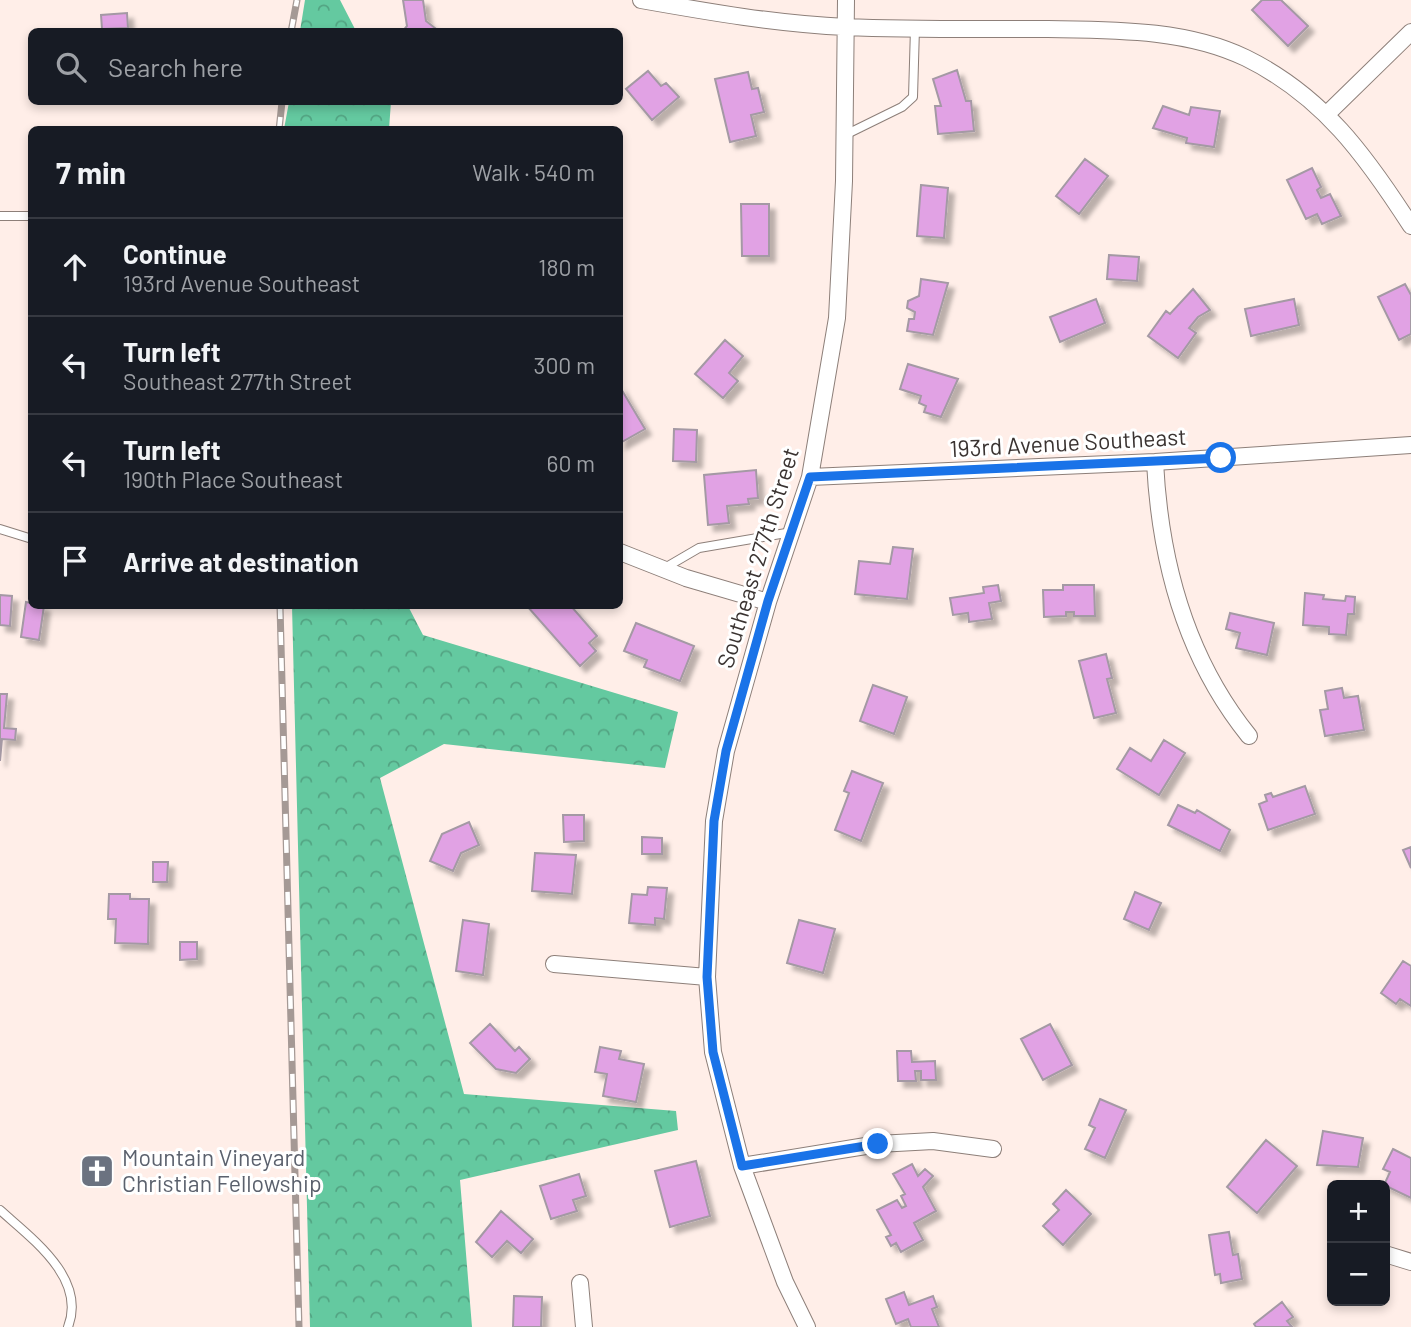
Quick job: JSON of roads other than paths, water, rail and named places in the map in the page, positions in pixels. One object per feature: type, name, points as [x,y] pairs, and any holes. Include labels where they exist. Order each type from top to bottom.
[{"type":"street","points":[[641,0],[744,18],[846,27],[1111,30],[1177,36],[1245,58],[1287,83],[1328,113],[1374,169],[1411,226]]},
{"type":"street","name":"Southeast 277th Street","points":[[807,1327],[785,1282],[742,1166],[713,1052],[707,977],[714,821],[726,751],[768,601],[810,477],[836,318],[845,135],[846,0]]},
{"type":"street","points":[[1328,113],[1411,32]]},
{"type":"street","name":"193rd Avenue Southeast","points":[[810,477],[1156,462],[1411,444]]},
{"type":"street","points":[[1156,462],[1157,503],[1173,587],[1191,637],[1223,704],[1250,736]]},
{"type":"street","points":[[623,553],[663,569],[768,601]]},
{"type":"street","points":[[554,964],[707,977]]},
{"type":"street","points":[[742,1166],[878,1144],[933,1140],[993,1149]]},
{"type":"street","points":[[1390,1256],[1411,1262]]},
{"type":"street","points":[[580,1283],[584,1327]]},
{"type":"lane","points":[[845,135],[902,107],[913,97],[915,28]]},
{"type":"lane","points":[[0,216],[28,216]]},
{"type":"lane","points":[[0,529],[28,538]]},
{"type":"lane","points":[[663,569],[699,548],[792,532]]},
{"type":"lane","points":[[0,1210],[55,1261],[71,1296],[68,1327]]},
{"type":"railway","points":[[292,28],[297,0]]},
{"type":"railway","points":[[279,126],[282,105]]},
{"type":"railway","points":[[280,609],[299,1327]]},
{"type":"place","name":"Mountain Vineyard Christian Fellowship","points":[[97,1171]]}]
